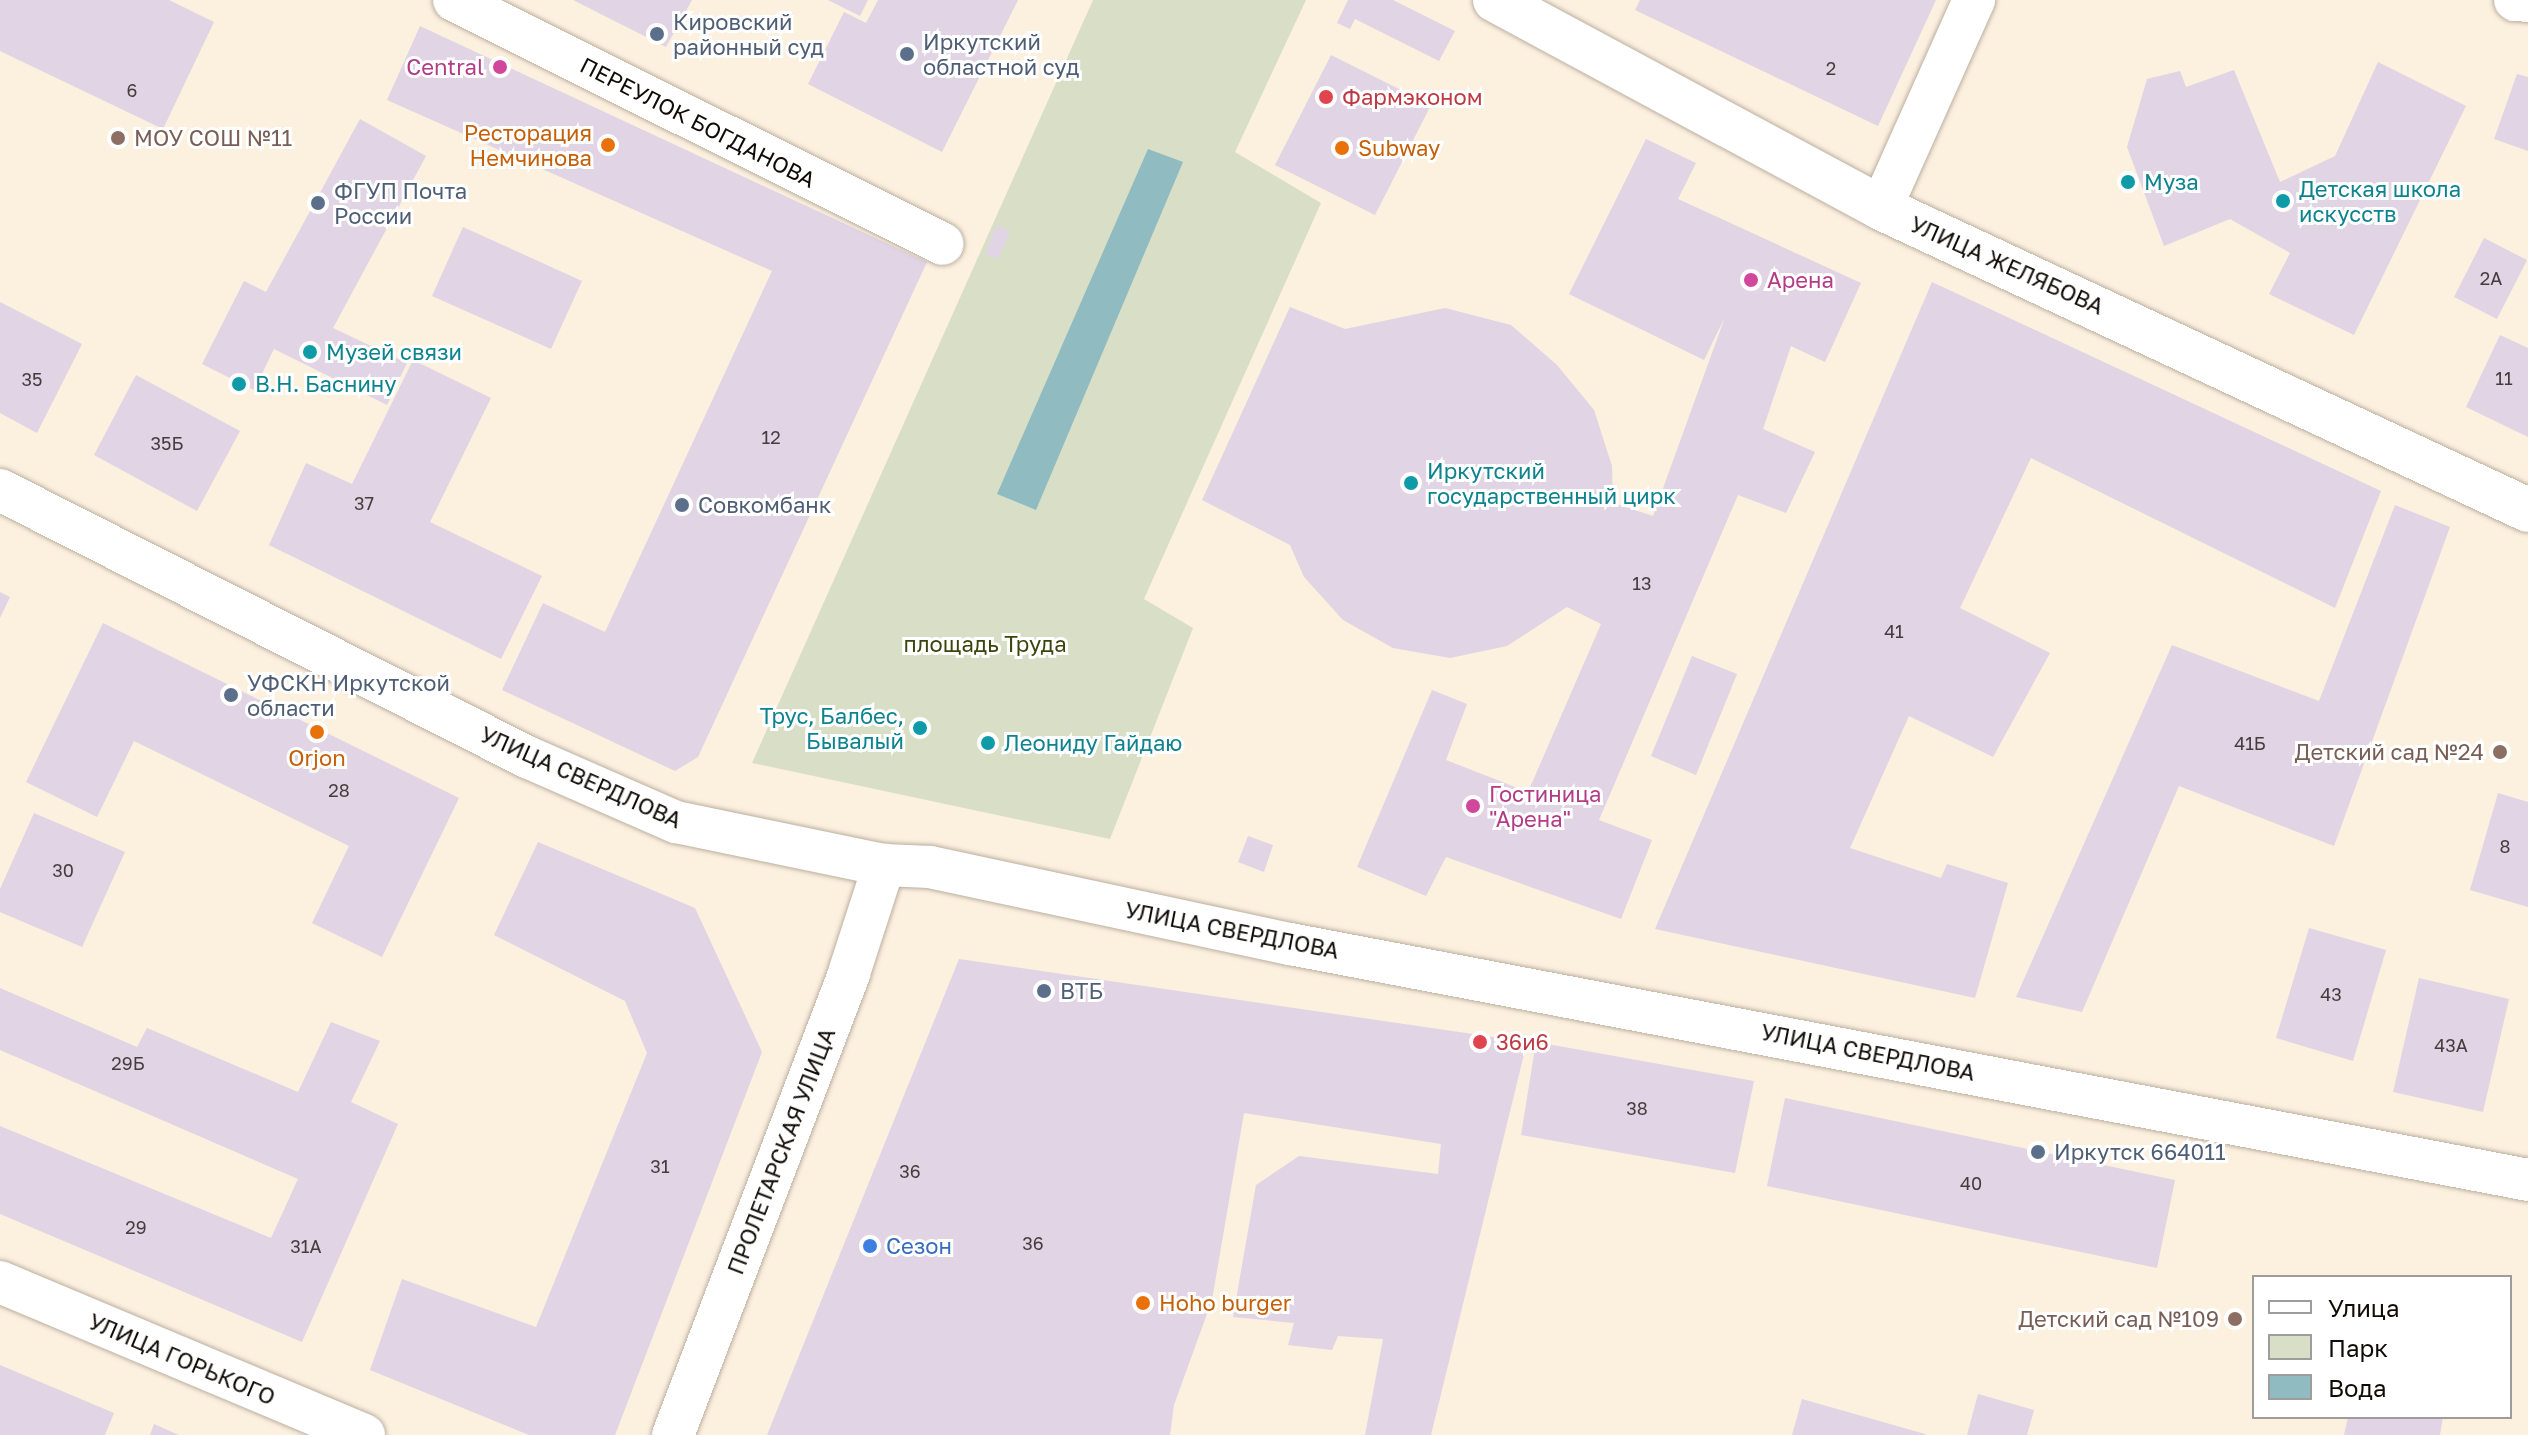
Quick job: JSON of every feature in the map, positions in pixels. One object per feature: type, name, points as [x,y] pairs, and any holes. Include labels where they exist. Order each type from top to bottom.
[{"type":"street","name":"ПЕРЕУЛОК БОГДАНОВА","points":[[454,0],[943,244]]},
{"type":"street","name":"УЛИЦА ЖЕЛЯБОВА","points":[[1495,0],[1881,208],[2528,510]]},
{"type":"street","points":[[1881,208],[1974,0]]},
{"type":"street","points":[[2515,0],[2528,1]]},
{"type":"street","name":"УЛИЦА СВЕРДЛОВА","points":[[0,490],[527,757],[676,822],[884,865],[930,867],[1290,944],[2528,1180]]},
{"type":"street","name":"ПРОЛЕТАРСКАЯ УЛИЦА","points":[[673,1435],[849,973],[884,865]]},
{"type":"street","name":"УЛИЦА ГОРЬКОГО","points":[[0,1282],[364,1435]]},
{"type":"green space","name":"площадь Труда","points":[[1093,0],[1306,0],[1235,152],[1321,203],[1144,599],[1193,628],[1110,839],[752,763]]},
{"type":"water","points":[[1148,149],[1183,162],[1036,510],[997,494]]},
{"type":"building","points":[[0,0],[169,0],[214,22],[163,129],[0,51]]},
{"type":"building","name":"Кировский районный суд","points":[[573,0],[692,0],[666,47]]},
{"type":"building","points":[[828,0],[868,0],[860,16]]},
{"type":"building","name":"Иркутский областной суд","points":[[878,0],[1018,0],[942,152],[808,84],[844,12],[866,23]]},
{"type":"building","points":[[1348,0],[1393,0],[1455,31],[1439,61],[1355,19],[1350,29],[1337,23]]},
{"type":"building","points":[[1640,0],[1936,0],[1878,126],[1635,10]]},
{"type":"building","points":[[420,26],[927,262],[698,757],[675,771],[502,690],[543,603],[605,632],[772,271],[387,100]]},
{"type":"building","points":[[1331,55],[1431,105],[1375,215],[1275,165]]},
{"type":"building","name":"Детская школа искусств","points":[[2378,62],[2466,106],[2354,335],[2269,294],[2290,253],[2230,219],[2164,246],[2127,147],[2147,79],[2180,71],[2186,87],[2234,70],[2280,182],[2335,156]]},
{"type":"building","points":[[2517,74],[2528,77],[2528,151],[2494,139]]},
{"type":"building","points":[[360,119],[426,156],[333,328],[407,363],[387,405],[274,349],[254,390],[202,364],[244,281],[266,292]]},
{"type":"building","points":[[1646,139],[1696,163],[1678,199],[1861,283],[1825,362],[1791,346],[1763,429],[1815,452],[1786,513],[1738,495],[1599,820],[1652,840],[1621,919],[1446,857],[1426,896],[1357,867],[1432,690],[1467,704],[1446,760],[1528,792],[1601,624],[1567,607],[1507,646],[1450,658],[1393,648],[1343,620],[1304,577],[1290,545],[1202,500],[1290,307],[1345,329],[1445,308],[1511,325],[1557,365],[1594,410],[1612,466],[1613,503],[1653,516],[1725,317],[1704,360],[1569,294]]},
{"type":"building","points":[[996,225],[1010,231],[999,259],[985,254]]},
{"type":"building","points":[[463,227],[582,281],[551,349],[432,296]]},
{"type":"building","points":[[2484,238],[2527,260],[2497,319],[2454,297]]},
{"type":"building","points":[[1932,282],[2381,491],[2335,608],[2031,458],[1960,608],[2050,653],[1993,757],[1909,716],[1850,848],[1941,878],[1947,864],[2008,883],[1975,998],[1655,929]]},
{"type":"building","points":[[0,302],[82,344],[37,433],[0,413]]},
{"type":"building","points":[[2500,335],[2528,348],[2528,437],[2466,407]]},
{"type":"building","points":[[413,360],[491,398],[430,522],[542,576],[501,659],[269,545],[306,463],[352,484]]},
{"type":"building","points":[[136,375],[240,431],[197,511],[94,455]]},
{"type":"building","points":[[2395,505],[2450,527],[2334,846],[2179,786],[2082,1012],[2016,997],[2172,645],[2319,701]]},
{"type":"building","points":[[0,592],[10,597],[0,618]]},
{"type":"building","points":[[103,623],[459,798],[382,957],[312,923],[349,846],[134,741],[97,817],[26,782]]},
{"type":"building","points":[[1692,656],[1737,674],[1696,775],[1651,756]]},
{"type":"building","points":[[2498,793],[2528,802],[2528,907],[2470,890]]},
{"type":"building","points":[[34,813],[125,852],[82,947],[0,912],[0,889]]},
{"type":"building","points":[[1248,836],[1273,845],[1264,872],[1238,862]]},
{"type":"building","points":[[538,842],[695,908],[762,1052],[615,1435],[529,1435],[370,1370],[402,1279],[536,1327],[647,1053],[625,1001],[494,935]]},
{"type":"building","points":[[2309,928],[2386,950],[2353,1061],[2276,1038]]},
{"type":"building","points":[[959,959],[1527,1042],[1431,1435],[1365,1435],[1383,1339],[1338,1336],[1332,1350],[1288,1345],[1294,1323],[1233,1317],[1256,1185],[1299,1156],[1438,1174],[1441,1144],[1244,1113],[1212,1300],[1174,1405],[1170,1435],[767,1435]]},
{"type":"building","points":[[2419,978],[2509,999],[2483,1112],[2393,1092]]},
{"type":"building","points":[[0,988],[137,1047],[147,1028],[298,1092],[331,1022],[380,1041],[351,1102],[398,1124],[302,1342],[0,1214],[0,1126],[271,1238],[298,1179],[0,1050]]},
{"type":"building","points":[[1536,1042],[1754,1081],[1735,1173],[1521,1135]]},
{"type":"building","points":[[1785,1098],[2175,1180],[2157,1268],[1767,1186]]},
{"type":"building","points":[[0,1365],[114,1413],[105,1435],[0,1435]]},
{"type":"building","points":[[1978,1394],[2034,1410],[2027,1435],[1967,1435]]},
{"type":"building","points":[[1802,1399],[1925,1434],[1925,1435],[1792,1435]]},
{"type":"building","points":[[2348,1419],[2443,1419],[2440,1435],[2344,1435]]},
{"type":"building","points":[[154,1424],[179,1435],[150,1435]]},
{"type":"place","name":"Кировский районный суд","points":[[657,34]]},
{"type":"place","name":"Иркутский областной суд","points":[[907,54]]},
{"type":"place","name":"Central","points":[[500,67]]},
{"type":"place","name":"Фармэконом","points":[[1326,97]]},
{"type":"place","name":"МОУ СОШ №11","points":[[118,138]]},
{"type":"place","name":"Ресторация Немчинова","points":[[608,145]]},
{"type":"place","name":"Subway","points":[[1342,148]]},
{"type":"place","name":"Муза","points":[[2128,182]]},
{"type":"place","name":"Детская школа искусств","points":[[2283,201]]},
{"type":"place","name":"ФГУП Почта России","points":[[318,203]]},
{"type":"place","name":"Арена","points":[[1751,280]]},
{"type":"place","name":"Музей связи","points":[[310,352]]},
{"type":"place","name":"В.Н. Баснину","points":[[239,384]]},
{"type":"place","name":"Иркутский государственный цирк","points":[[1411,483]]},
{"type":"place","name":"Совкомбанк","points":[[682,505]]},
{"type":"place","name":"УФСКН Иркутской области","points":[[231,695]]},
{"type":"place","name":"Трус, Балбес, Бывалый","points":[[920,728]]},
{"type":"place","name":"Orjon","points":[[317,732]]},
{"type":"place","name":"Леониду Гайдаю","points":[[988,743]]},
{"type":"place","name":"Детский сад №24","points":[[2500,752]]},
{"type":"place","name":"Гостиница \"Арена\"","points":[[1473,806]]},
{"type":"place","name":"ВТБ","points":[[1044,991]]},
{"type":"place","name":"36и6","points":[[1480,1042]]},
{"type":"place","name":"Иркутск 664011","points":[[2038,1152]]},
{"type":"place","name":"Сезон","points":[[870,1246]]},
{"type":"place","name":"Hoho burger","points":[[1143,1303]]},
{"type":"place","name":"Детский сад №109","points":[[2235,1319]]}]
